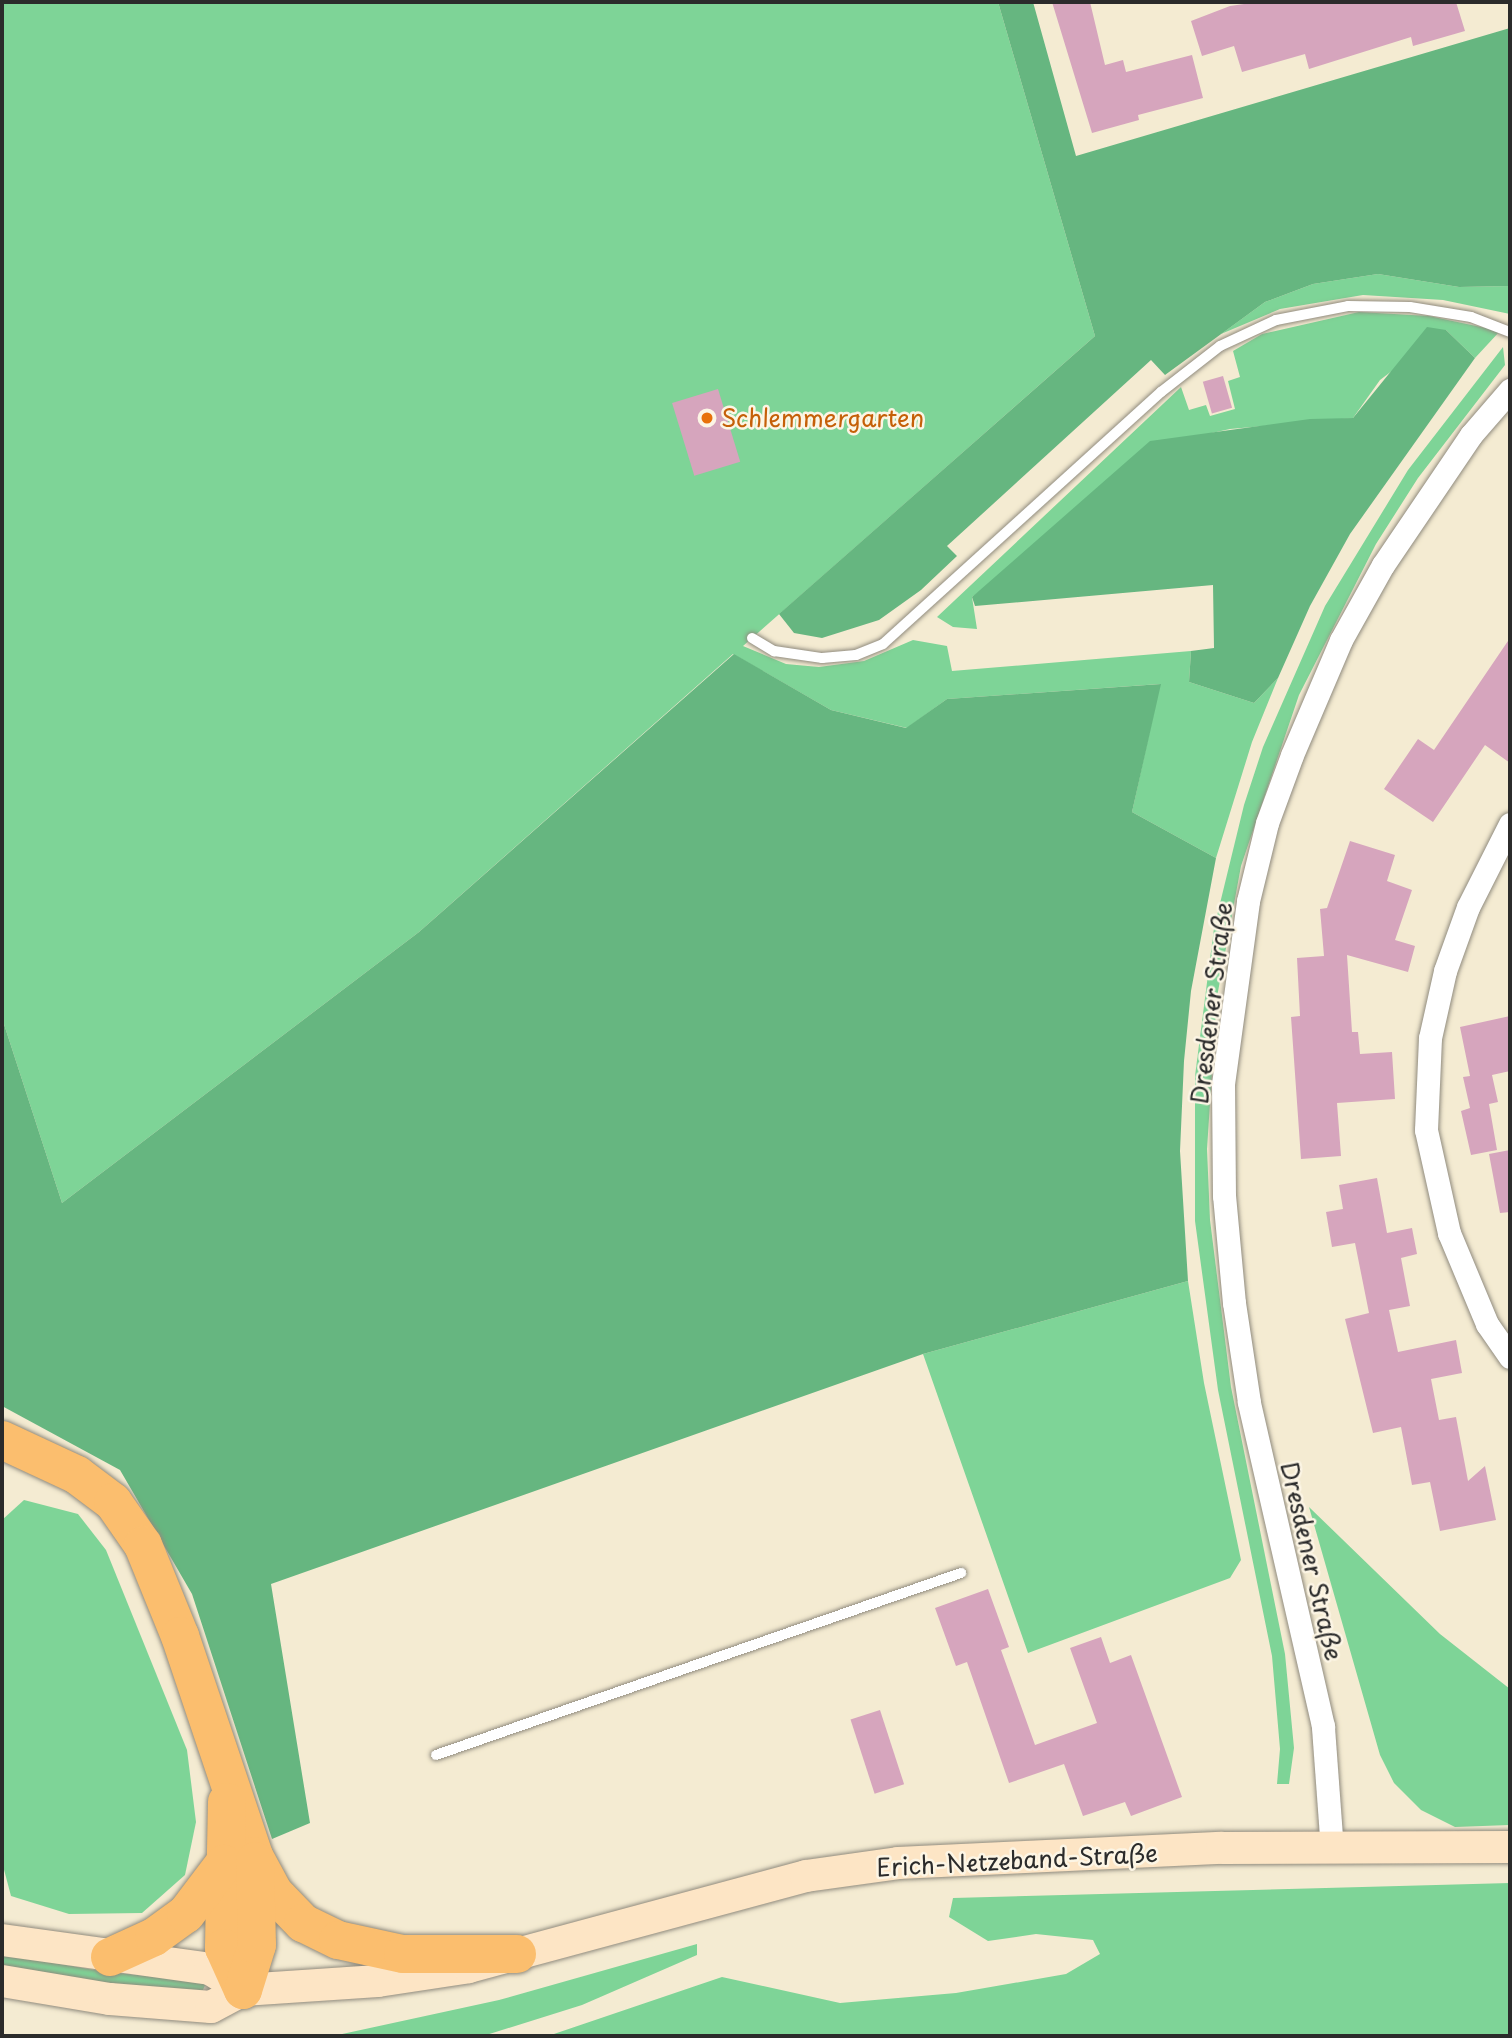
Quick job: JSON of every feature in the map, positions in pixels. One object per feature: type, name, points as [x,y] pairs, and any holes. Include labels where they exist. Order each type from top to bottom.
[{"type":"highway","points":[[2,1440],[49,1465],[77,1475],[113,1502],[143,1545],[180,1636],[228,1782],[239,1860],[224,1948],[243,1990]]},
{"type":"highway","points":[[2,1473],[49,1465]]},
{"type":"highway","points":[[239,1860],[303,1923],[338,1940],[403,1954],[517,1954]]},
{"type":"highway","points":[[110,1957],[179,1920],[239,1860]]},
{"type":"street","name":"Dresdener Straße","points":[[1332,1850],[1323,1726],[1249,1402],[1234,1303],[1223,1196],[1223,1084],[1248,901],[1267,823],[1292,755],[1341,640],[1383,565],[1471,435],[1510,390]]},
{"type":"street","points":[[1510,824],[1468,907],[1445,971],[1430,1038],[1426,1130],[1449,1233],[1487,1324],[1510,1357]]},
{"type":"street","name":"Erich-Netzeband-Straße","points":[[243,1990],[378,1981],[517,1954],[806,1876],[898,1863],[1222,1848],[1332,1850],[1510,1847]]},
{"type":"street","points":[[2,1940],[210,1969],[243,1990],[211,2007],[110,1999],[2,1981]]},
{"type":"lane","points":[[752,638],[774,652],[822,658],[856,655],[883,644],[1161,392],[1220,346],[1276,320],[1348,306],[1410,307],[1471,317],[1510,332]]},
{"type":"lane","points":[[436,1755],[961,1573]]},
{"type":"green space","points":[[2,2],[998,2],[1095,336],[743,646],[786,664],[819,667],[864,661],[913,640],[947,646],[952,671],[1191,651],[1189,682],[1254,703],[1278,678],[1252,742],[1216,858],[1132,812],[1160,684],[947,699],[907,728],[831,710],[733,654],[419,932],[62,1203],[2,1018]]},
{"type":"green space","points":[[998,2],[1033,2],[1076,156],[1510,28],[1510,286],[1459,287],[1378,274],[1313,284],[1265,302],[1165,375],[1151,360],[947,546],[957,556],[921,590],[879,620],[822,638],[794,633],[779,614],[1095,336]]},
{"type":"green space","points":[[1378,274],[1459,287],[1510,286],[1510,314],[1443,300],[1363,295],[1280,309],[1221,334],[1265,302],[1313,284]]},
{"type":"green space","points":[[1359,312],[1429,316],[1500,331],[1475,358],[1446,330],[1380,380],[1353,418],[1230,429],[1189,438],[972,597],[977,629],[953,627],[937,617],[1181,387],[1189,410],[1206,405],[1210,416],[1235,409],[1228,381],[1240,377],[1233,351],[1262,334]]},
{"type":"green space","points":[[1427,327],[1446,330],[1475,358],[1350,534],[1310,606],[1278,678],[1254,703],[1189,682],[1191,651],[1214,648],[1213,585],[975,606],[972,597],[1150,441],[1310,419],[1353,418]]},
{"type":"green space","points":[[1503,347],[1505,365],[1418,478],[1376,544],[1299,695],[1241,866],[1217,997],[1207,1149],[1210,1220],[1231,1387],[1285,1654],[1294,1748],[1289,1784],[1277,1784],[1280,1749],[1272,1656],[1218,1390],[1195,1221],[1195,1076],[1214,928],[1244,805],[1263,747],[1325,606],[1408,470]]},
{"type":"green space","points":[[734,654],[831,710],[906,728],[947,699],[1161,684],[1132,812],[1216,858],[1191,991],[1184,1061],[1180,1151],[1188,1281],[923,1354],[271,1584],[310,1823],[272,1839],[192,1594],[120,1470],[2,1406],[2,1018],[62,1203],[419,932]]},
{"type":"green space","points":[[1188,1281],[1204,1383],[1241,1560],[1230,1578],[1028,1653],[923,1354]]},
{"type":"green space","points":[[24,1500],[78,1514],[106,1550],[187,1750],[196,1822],[185,1875],[142,1913],[69,1914],[11,1896],[2,1862],[2,1520]]},
{"type":"green space","points":[[1309,1507],[1440,1634],[1510,1689],[1510,1825],[1455,1827],[1421,1810],[1394,1783],[1380,1755]]},
{"type":"green space","points":[[1510,1883],[1510,2036],[548,2036],[722,1977],[840,2003],[956,1993],[1066,1974],[1100,1954],[1093,1940],[1036,1934],[988,1941],[949,1917],[953,1898]]},
{"type":"green space","points":[[697,1944],[697,1955],[582,2005],[483,2036],[333,2036],[499,2000]]},
{"type":"green space","points":[[2,1954],[106,1972],[201,1981],[205,1985],[203,1990],[188,1992],[105,1983],[2,1965]]},
{"type":"building","points":[[1052,2],[1090,2],[1105,65],[1123,60],[1126,72],[1192,55],[1203,98],[1138,115],[1139,120],[1092,133]]},
{"type":"building","points":[[1258,2],[1456,2],[1465,31],[1413,46],[1411,37],[1309,69],[1305,54],[1242,72],[1234,46],[1202,56],[1191,21],[1230,6]]},
{"type":"building","points":[[1223,376],[1232,408],[1212,414],[1203,382]]},
{"type":"building","points":[[718,389],[740,462],[694,476],[672,403]]},
{"type":"building","points":[[1510,638],[1510,763],[1485,745],[1433,822],[1384,789],[1418,739],[1434,750]]},
{"type":"building","points":[[1350,841],[1395,855],[1387,881],[1412,890],[1395,940],[1415,946],[1408,972],[1347,955],[1352,1032],[1358,1032],[1360,1054],[1392,1052],[1395,1099],[1337,1103],[1341,1156],[1301,1159],[1291,1017],[1300,1016],[1297,958],[1324,956],[1320,909],[1327,908]]},
{"type":"building","points":[[1510,1016],[1510,1071],[1492,1075],[1498,1102],[1489,1104],[1497,1150],[1471,1155],[1461,1111],[1470,1108],[1463,1077],[1470,1076],[1460,1027]]},
{"type":"building","points":[[1510,1150],[1510,1212],[1500,1213],[1489,1154]]},
{"type":"building","points":[[1377,1178],[1387,1233],[1412,1228],[1417,1254],[1401,1258],[1410,1306],[1389,1310],[1398,1352],[1456,1340],[1462,1373],[1431,1379],[1439,1420],[1456,1417],[1468,1481],[1485,1466],[1496,1520],[1440,1531],[1430,1482],[1412,1485],[1401,1427],[1373,1433],[1345,1319],[1369,1313],[1355,1243],[1332,1247],[1326,1212],[1343,1209],[1339,1185]]},
{"type":"building","points":[[988,1589],[1009,1647],[1001,1650],[1035,1745],[1097,1723],[1070,1648],[1101,1637],[1110,1663],[1131,1655],[1182,1797],[1131,1816],[1125,1802],[1083,1816],[1064,1764],[1009,1783],[967,1662],[956,1666],[935,1608]]},
{"type":"building","points":[[880,1710],[904,1784],[875,1794],[851,1720]]},
{"type":"place","name":"Schlemmergarten","points":[[707,418]]}]
